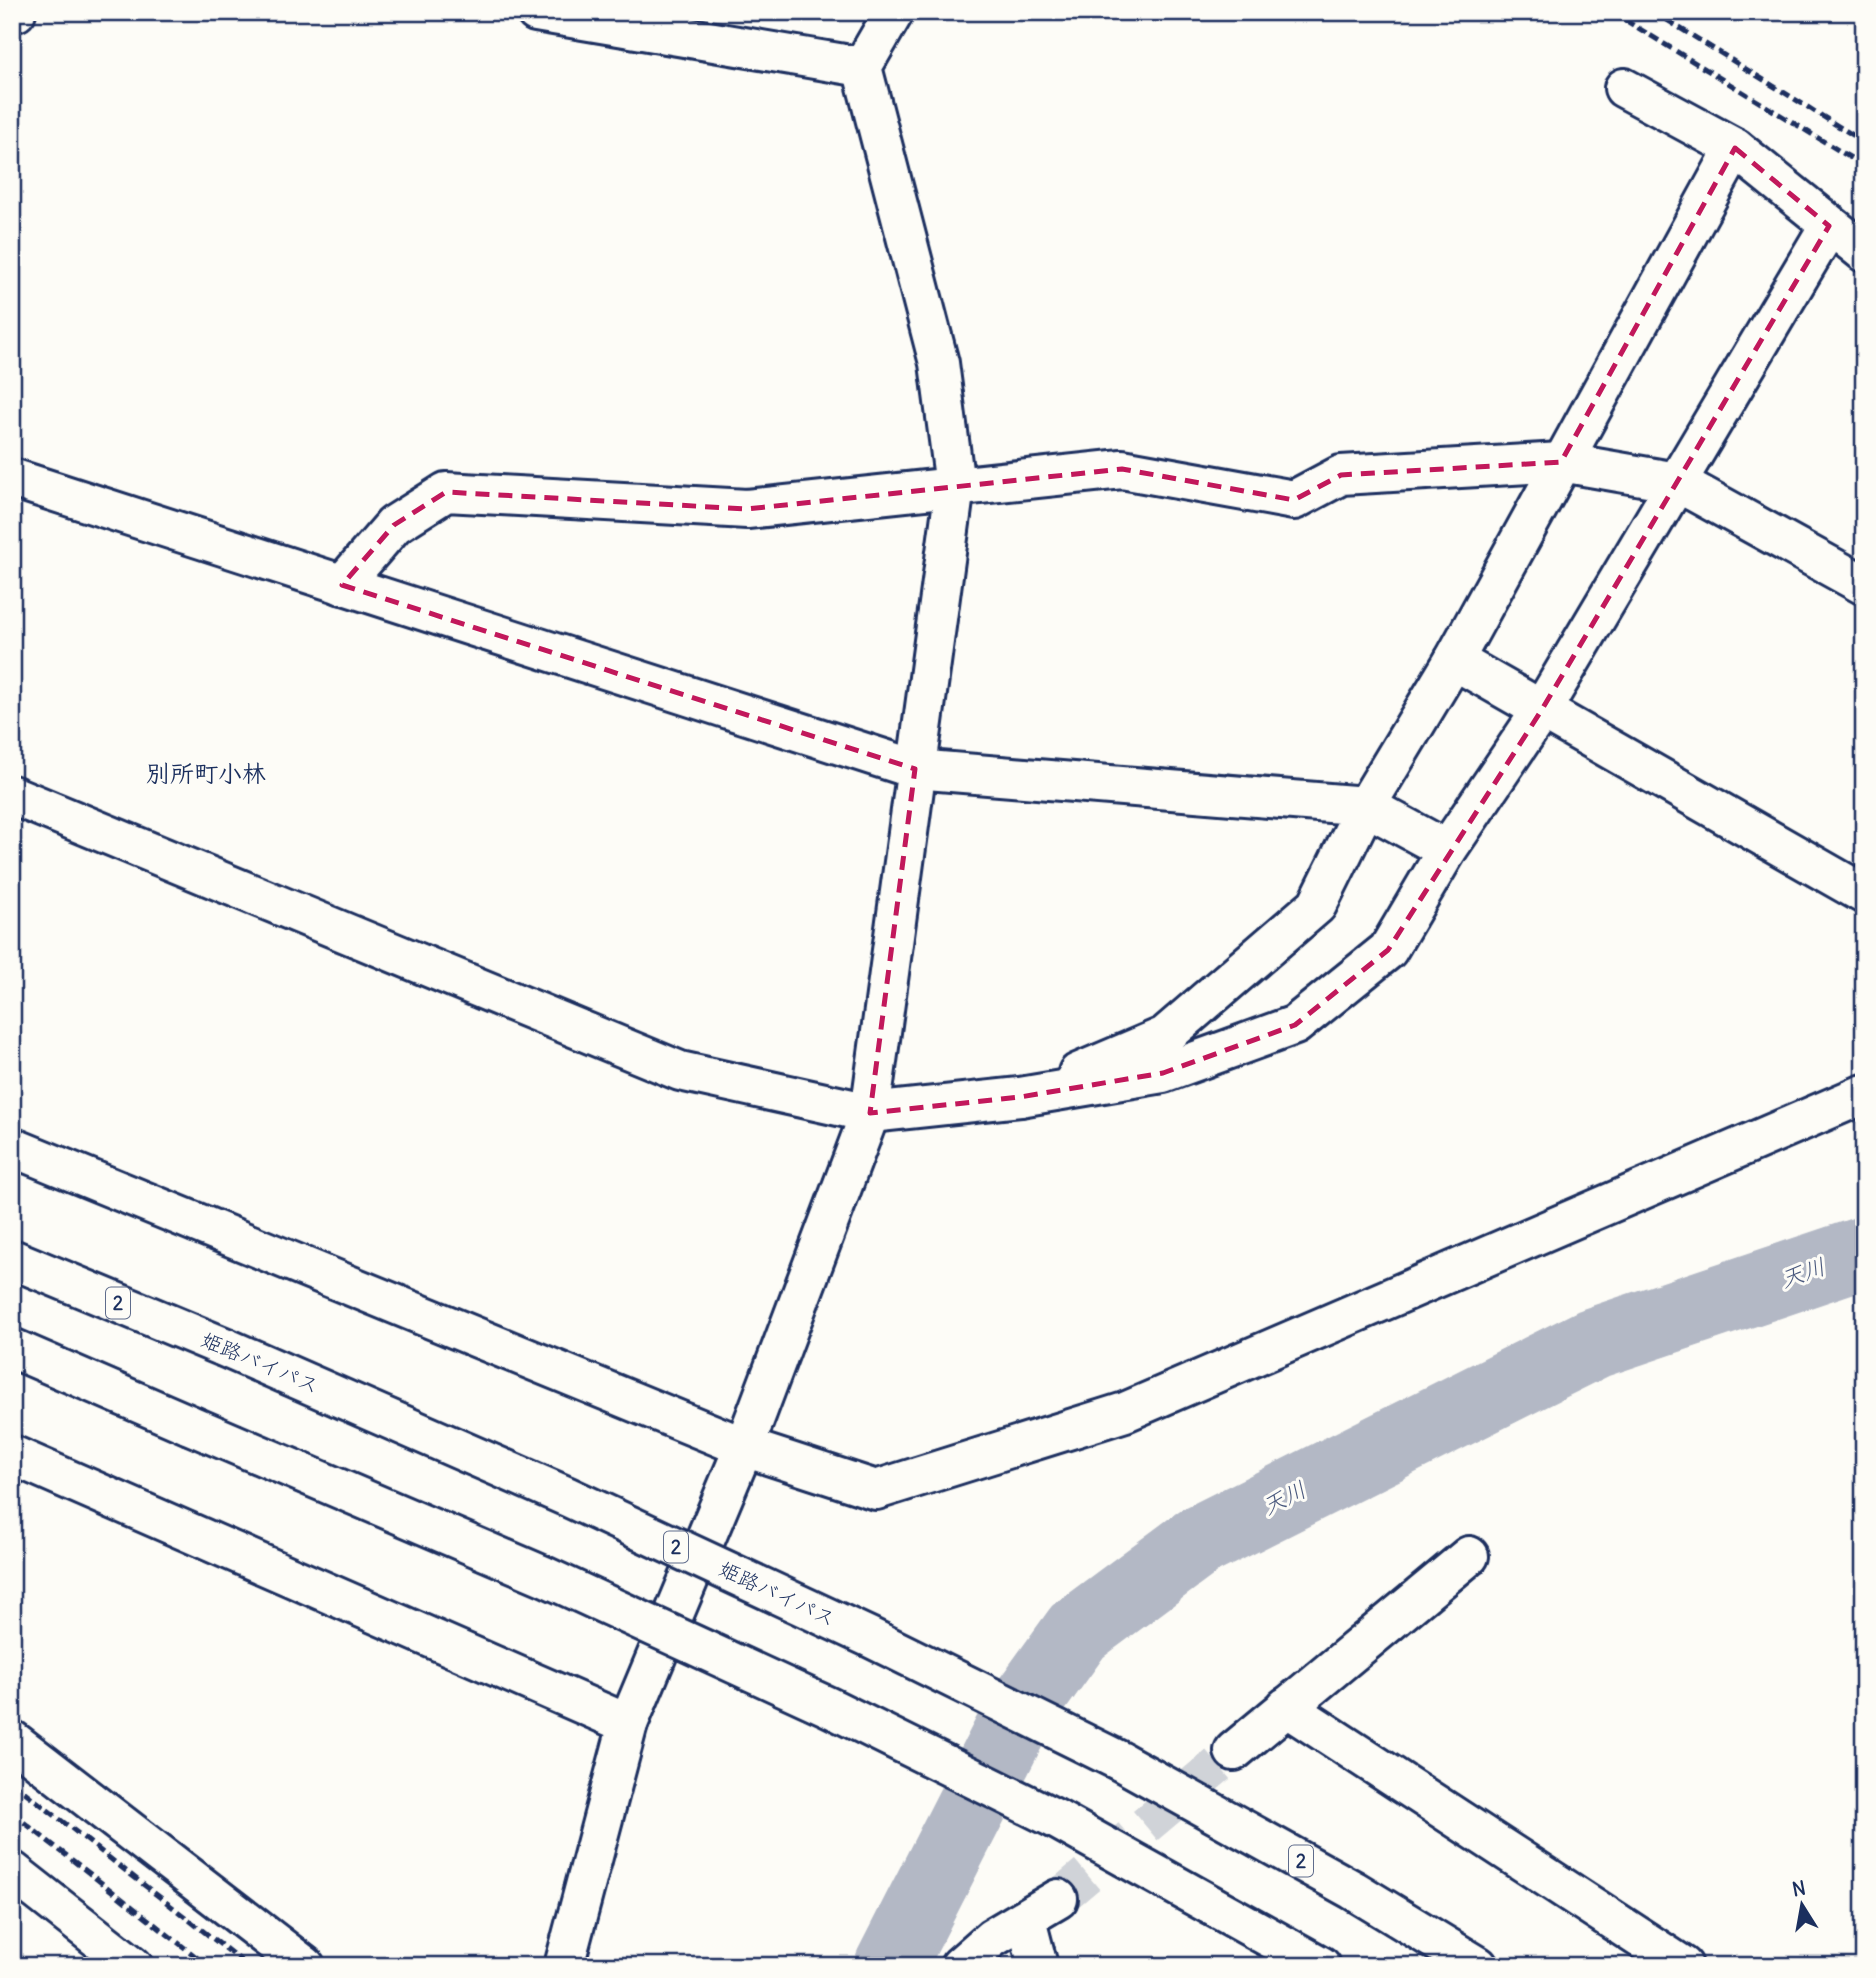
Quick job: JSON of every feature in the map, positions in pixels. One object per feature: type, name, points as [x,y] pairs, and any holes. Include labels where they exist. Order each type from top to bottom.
[{"type":"main road","points":[[536,12],[862,67]]},
{"type":"main road","points":[[564,1966],[628,1724],[744,1447],[870,1113],[954,486],[939,363],[862,67],[894,12]]},
{"type":"main road","points":[[1624,88],[1735,148],[1829,226],[1864,251]]},
{"type":"main road","points":[[1020,1097],[1165,1036],[1317,905],[1366,806],[1454,660],[1735,148]]},
{"type":"main road","points":[[12,795],[680,1071],[870,1113],[1020,1097],[1163,1073],[1295,1025],[1388,950],[1447,850],[1541,711],[1829,226]]},
{"type":"main road","points":[[342,585],[394,525],[446,492],[747,509],[1122,469],[1294,500],[1341,475],[1561,462],[1677,482],[1864,585]]},
{"type":"main road","points":[[12,478],[915,769],[1366,806],[1447,850]]},
{"type":"main road","points":[[1454,660],[1864,894]]},
{"type":"main road","points":[[12,1147],[744,1447],[876,1490],[1125,1412],[1864,1094]]},
{"type":"main road","name":"姫路バイパス","points":[[12,1259],[224,1347],[581,1503],[869,1637],[1120,1761],[1353,1890],[1478,1966]]},
{"type":"main road","points":[[12,1348],[544,1576],[829,1707],[1056,1819],[1321,1966]]},
{"type":"main road","points":[[12,1455],[628,1724]]},
{"type":"main road","points":[[1234,1751],[1469,1556]]},
{"type":"main road","points":[[1286,1707],[1683,1966]]},
{"type":"main road","points":[[12,1740],[305,1966]]},
{"type":"main road","points":[[12,1871],[134,1966]]},
{"type":"main road","points":[[960,1966],[992,1938],[1058,1899]]},
{"type":"main road","points":[[1026,1920],[1038,1966]]},
{"type":"highlighted area","points":[[1735,148],[1829,226],[1541,711],[1388,950],[1295,1025],[1163,1073],[1020,1097],[870,1113],[915,769],[342,585],[394,525],[446,492],[747,509],[1122,469],[1294,500],[1341,475],[1561,462]]},
{"type":"waterway","name":"天川","points":[[890,1966],[1019,1713],[1078,1631],[1199,1541],[1594,1343],[1864,1252]]},
{"type":"tunnel","points":[[1058,1899],[1234,1751]]},
{"type":"railway","points":[[1612,12],[1864,166]]},
{"type":"railway","points":[[1654,12],[1864,142]]},
{"type":"railway","points":[[12,1782],[248,1966]]},
{"type":"railway","points":[[12,1813],[208,1966]]},
{"type":"district","name":"別所町小林","points":[[206,774]]}]
